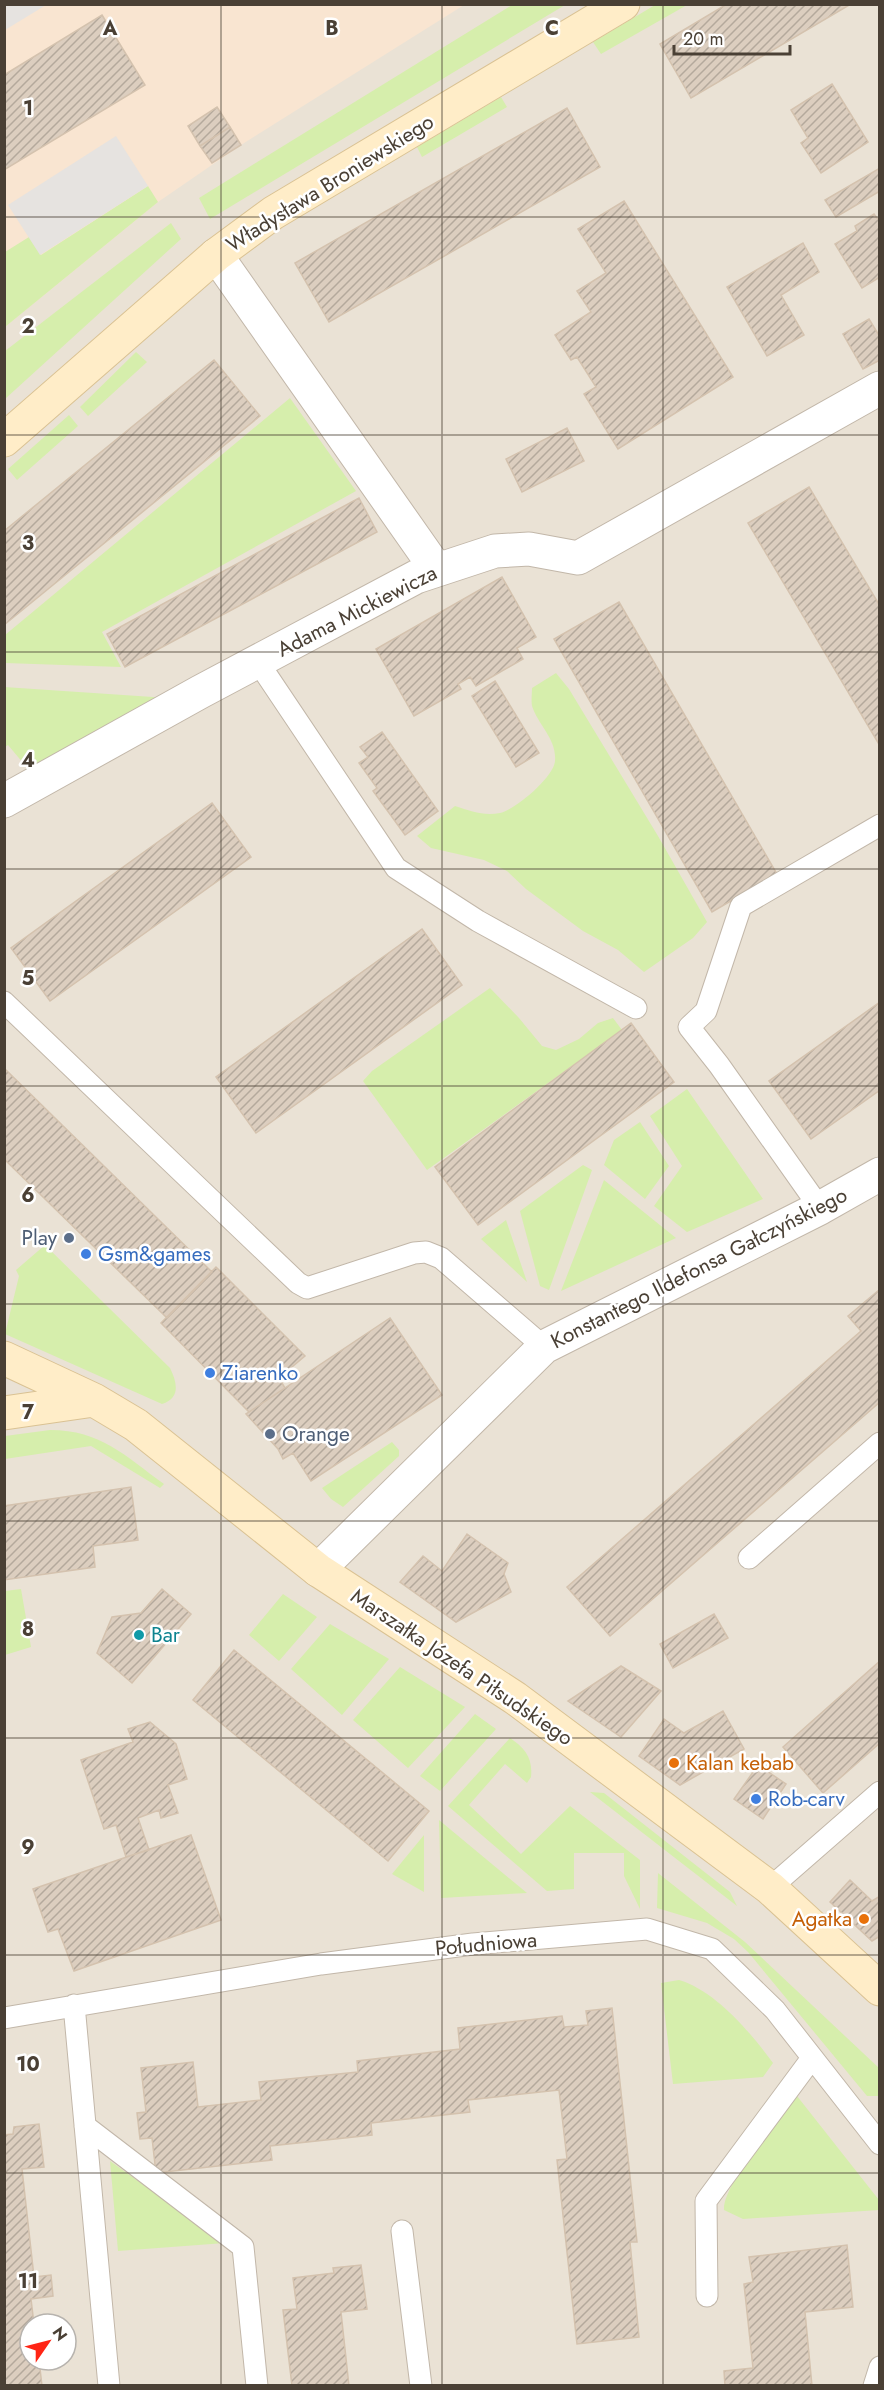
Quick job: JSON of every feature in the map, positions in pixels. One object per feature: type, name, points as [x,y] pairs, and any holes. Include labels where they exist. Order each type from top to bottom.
[{"type":"street","name":"Władysława Broniewskiego","points":[[4,440],[216,255],[273,213],[623,4]]},
{"type":"street","points":[[216,255],[437,570]]},
{"type":"street","name":"Adama Mickiewicza","points":[[4,801],[416,577],[495,551],[530,549],[578,558],[879,388]]},
{"type":"street","name":"Konstantego Ildefonsa Gałczyńskiego","points":[[318,1570],[544,1347],[878,1178]]},
{"type":"street","name":"Marszałka Józefa Piłsudskiego","points":[[12,1365],[94,1400],[136,1425],[318,1570],[515,1698],[770,1888],[879,1989]]},
{"type":"street","points":[[4,1413],[94,1400]]},
{"type":"lane","points":[[258,662],[396,868],[478,921],[636,1008]]},
{"type":"lane","points":[[820,1208],[719,1065],[689,1027],[706,1011],[741,906],[879,825]]},
{"type":"lane","points":[[4,1002],[298,1283],[307,1288],[414,1253],[426,1252],[441,1258],[544,1347]]},
{"type":"lane","points":[[749,1558],[879,1443]]},
{"type":"lane","points":[[770,1888],[879,1792]]},
{"type":"lane","name":"Południowa","points":[[4,2018],[332,1962],[473,1944],[647,1929],[712,1949],[775,2010],[879,2144]]},
{"type":"lane","points":[[74,2005],[109,2385]]},
{"type":"lane","points":[[707,2296],[706,2201],[812,2058]]},
{"type":"lane","points":[[85,2126],[243,2247],[257,2385]]},
{"type":"lane","points":[[402,2230],[421,2385]]},
{"type":"lane","points":[[874,2385],[879,2367]]},
{"type":"shaded area","points":[[5,4],[46,4],[46,5],[5,30]]},
{"type":"shaded area","points":[[5,5],[879,5],[879,2385],[5,2386]]},
{"type":"shaded area","points":[[5,5],[464,5],[241,145],[158,202],[5,327]]},
{"type":"shaded area","points":[[116,136],[148,186],[40,255],[8,205]]},
{"type":"green space","points":[[512,5],[565,5],[210,219],[199,198]]},
{"type":"green space","points":[[655,5],[687,5],[601,54],[593,42]]},
{"type":"green space","points":[[501,97],[507,107],[422,157],[417,147]]},
{"type":"green space","points":[[148,186],[158,202],[5,327],[5,252],[29,237],[41,255]]},
{"type":"green space","points":[[171,223],[181,239],[5,399],[5,351]]},
{"type":"green space","points":[[136,352],[147,362],[88,416],[80,407]]},
{"type":"green space","points":[[290,398],[356,491],[102,632],[121,667],[5,663],[5,635]]},
{"type":"green space","points":[[69,415],[78,426],[17,480],[8,469]]},
{"type":"green space","points":[[556,673],[569,689],[707,922],[693,938],[644,972],[618,950],[583,931],[526,889],[507,871],[484,860],[431,848],[417,836],[455,806],[483,813],[500,813],[515,806],[541,784],[553,768],[555,753],[532,706],[532,688]]},
{"type":"green space","points":[[4,687],[168,698],[29,770],[8,745],[5,747]]},
{"type":"green space","points":[[490,988],[542,1046],[556,1050],[579,1039],[598,1023],[613,1018],[622,1030],[427,1170],[363,1081],[372,1071]]},
{"type":"green space","points":[[687,1089],[763,1199],[687,1232],[654,1206],[682,1166],[650,1116]]},
{"type":"green space","points":[[640,1122],[669,1166],[645,1199],[604,1165],[614,1140]]},
{"type":"green space","points":[[583,1165],[592,1170],[549,1290],[540,1286],[520,1211]]},
{"type":"green space","points":[[604,1180],[676,1238],[561,1291]]},
{"type":"green space","points":[[506,1220],[527,1282],[481,1239]]},
{"type":"green space","points":[[45,1245],[170,1368],[176,1384],[172,1398],[162,1404],[5,1334],[19,1276],[16,1270]]},
{"type":"green space","points":[[50,1430],[84,1434],[112,1446],[164,1484],[160,1488],[91,1446],[5,1459],[5,1436]]},
{"type":"green space","points":[[392,1442],[399,1450],[399,1456],[343,1507],[331,1499],[322,1488]]},
{"type":"green space","points":[[21,1589],[31,1647],[5,1655],[5,1591]]},
{"type":"green space","points":[[283,1594],[317,1617],[279,1661],[249,1635]]},
{"type":"green space","points":[[330,1624],[389,1659],[342,1715],[291,1669]]},
{"type":"green space","points":[[400,1667],[465,1707],[408,1768],[353,1720]]},
{"type":"green space","points":[[475,1714],[496,1729],[440,1791],[420,1776]]},
{"type":"green space","points":[[510,1738],[527,1754],[531,1764],[531,1777],[527,1783],[505,1764],[469,1805],[521,1854],[570,1806],[640,1860],[640,1909],[624,1876],[624,1853],[574,1853],[574,1889],[547,1891],[448,1806]]},
{"type":"green space","points":[[590,1792],[604,1793],[730,1892],[737,1906]]},
{"type":"green space","points":[[439,1820],[527,1893],[441,1898]]},
{"type":"green space","points":[[424,1835],[424,1892],[392,1874]]},
{"type":"green space","points":[[658,1873],[745,1942],[879,2068],[879,2096],[867,2096],[748,1952],[734,1939],[707,1923],[657,1908]]},
{"type":"green space","points":[[679,1980],[693,1985],[719,2003],[754,2039],[773,2063],[763,2077],[673,2084],[661,1983]]},
{"type":"green space","points":[[797,2096],[879,2200],[879,2210],[743,2219],[724,2210],[732,2185],[742,2169]]},
{"type":"green space","points":[[110,2161],[225,2243],[118,2251]]},
{"type":"building","points":[[727,4],[851,4],[691,98],[660,44]]},
{"type":"building","points":[[102,15],[145,85],[4,170],[4,75]]},
{"type":"building","points":[[832,84],[868,142],[821,173],[801,143],[808,138],[791,110]]},
{"type":"building","points":[[217,107],[230,127],[200,146],[188,126]]},
{"type":"building","points":[[567,108],[600,167],[329,322],[295,263]]},
{"type":"building","points":[[230,127],[241,145],[212,163],[200,146]]},
{"type":"building","points":[[880,168],[880,191],[836,217],[825,200]]},
{"type":"building","points":[[624,201],[733,377],[618,449],[584,394],[596,387],[577,357],[571,360],[555,335],[591,312],[577,291],[606,273],[578,229]]},
{"type":"building","points":[[874,214],[880,222],[880,277],[862,288],[835,244],[857,231],[855,226]]},
{"type":"building","points":[[803,243],[819,272],[781,295],[804,335],[767,356],[727,287]]},
{"type":"building","points":[[869,319],[880,337],[880,360],[863,369],[843,334]]},
{"type":"building","points":[[214,360],[260,416],[4,625],[4,531]]},
{"type":"building","points":[[567,428],[584,461],[522,492],[506,459]]},
{"type":"building","points":[[809,487],[880,606],[880,746],[748,523]]},
{"type":"building","points":[[359,498],[377,532],[125,667],[107,634]]},
{"type":"building","points":[[502,577],[536,637],[517,648],[523,659],[476,686],[470,677],[458,684],[461,689],[414,716],[376,649]]},
{"type":"building","points":[[619,602],[777,874],[712,912],[554,639]]},
{"type":"building","points":[[495,681],[539,753],[516,767],[472,696]]},
{"type":"building","points":[[382,732],[438,811],[405,835],[373,791],[377,788],[359,763],[368,757],[360,747]]},
{"type":"building","points":[[212,803],[251,857],[50,1001],[11,948]]},
{"type":"building","points":[[422,929],[462,985],[256,1133],[216,1077]]},
{"type":"building","points":[[880,1002],[880,1090],[811,1139],[769,1081]]},
{"type":"building","points":[[631,1023],[674,1082],[478,1225],[435,1167]]},
{"type":"building","points":[[4,1068],[212,1272],[167,1318],[4,1159]]},
{"type":"building","points":[[216,1267],[305,1356],[279,1378],[285,1388],[249,1412],[161,1323]]},
{"type":"building","points":[[880,1289],[880,1402],[610,1636],[567,1587],[861,1331],[848,1316]]},
{"type":"building","points":[[390,1318],[442,1395],[311,1481],[293,1453],[283,1459],[278,1449],[246,1414]]},
{"type":"building","points":[[131,1487],[138,1540],[93,1546],[95,1567],[4,1580],[4,1506]]},
{"type":"building","points":[[467,1534],[508,1563],[504,1574],[511,1592],[456,1622],[400,1582],[423,1556],[442,1571]]},
{"type":"building","name":"Bar","points":[[162,1589],[191,1614],[132,1683],[97,1653],[112,1617],[141,1613]]},
{"type":"building","points":[[714,1614],[728,1638],[673,1668],[660,1644]]},
{"type":"building","points":[[234,1650],[429,1811],[388,1861],[193,1700]]},
{"type":"building","points":[[880,1661],[880,1743],[823,1793],[783,1747]]},
{"type":"building","points":[[621,1666],[661,1691],[621,1737],[568,1701]]},
{"type":"building","points":[[723,1711],[744,1749],[680,1785],[639,1756],[664,1719],[684,1733]]},
{"type":"building","points":[[150,1722],[176,1744],[187,1779],[168,1785],[178,1813],[161,1818],[159,1810],[138,1818],[149,1850],[126,1857],[116,1825],[104,1829],[81,1760],[133,1742],[128,1729]]},
{"type":"building","points":[[758,1765],[786,1784],[763,1819],[734,1799]]},
{"type":"building","points":[[191,1835],[221,1920],[74,1971],[58,1929],[48,1932],[33,1889]]},
{"type":"building","name":"Agatka","points":[[850,1880],[872,1901],[880,1896],[880,1936],[872,1941],[830,1902]]},
{"type":"building","points":[[612,2008],[637,2242],[630,2242],[639,2337],[577,2344],[557,2160],[567,2159],[559,2090],[468,2100],[470,2112],[371,2123],[372,2135],[270,2146],[272,2160],[156,2173],[152,2138],[140,2139],[137,2113],[146,2112],[141,2068],[193,2062],[198,2107],[261,2100],[259,2082],[358,2072],[357,2061],[460,2049],[458,2028],[562,2016],[564,2027],[588,2025],[586,2011]]},
{"type":"building","points":[[39,2124],[44,2167],[22,2169],[34,2277],[51,2275],[53,2296],[31,2299],[33,2312],[18,2312],[18,2372],[40,2372],[42,2386],[4,2386],[4,2135],[13,2134],[14,2127]]},
{"type":"building","points":[[847,2245],[853,2307],[805,2312],[812,2386],[725,2386],[724,2371],[753,2368],[744,2284],[753,2282],[749,2257]]},
{"type":"building","points":[[361,2265],[367,2309],[341,2312],[349,2386],[292,2386],[283,2310],[297,2309],[293,2278],[334,2273],[333,2268]]},
{"type":"place","name":"Play","points":[[69,1238]]},
{"type":"place","name":"Gsm&games","points":[[86,1254]]},
{"type":"place","name":"Ziarenko","points":[[210,1373]]},
{"type":"place","name":"Orange","points":[[270,1434]]},
{"type":"place","name":"Bar","points":[[139,1635]]},
{"type":"place","name":"Kalan kebab","points":[[674,1763]]},
{"type":"place","name":"Rob-carv","points":[[756,1799]]},
{"type":"place","name":"Agatka","points":[[864,1919]]}]
